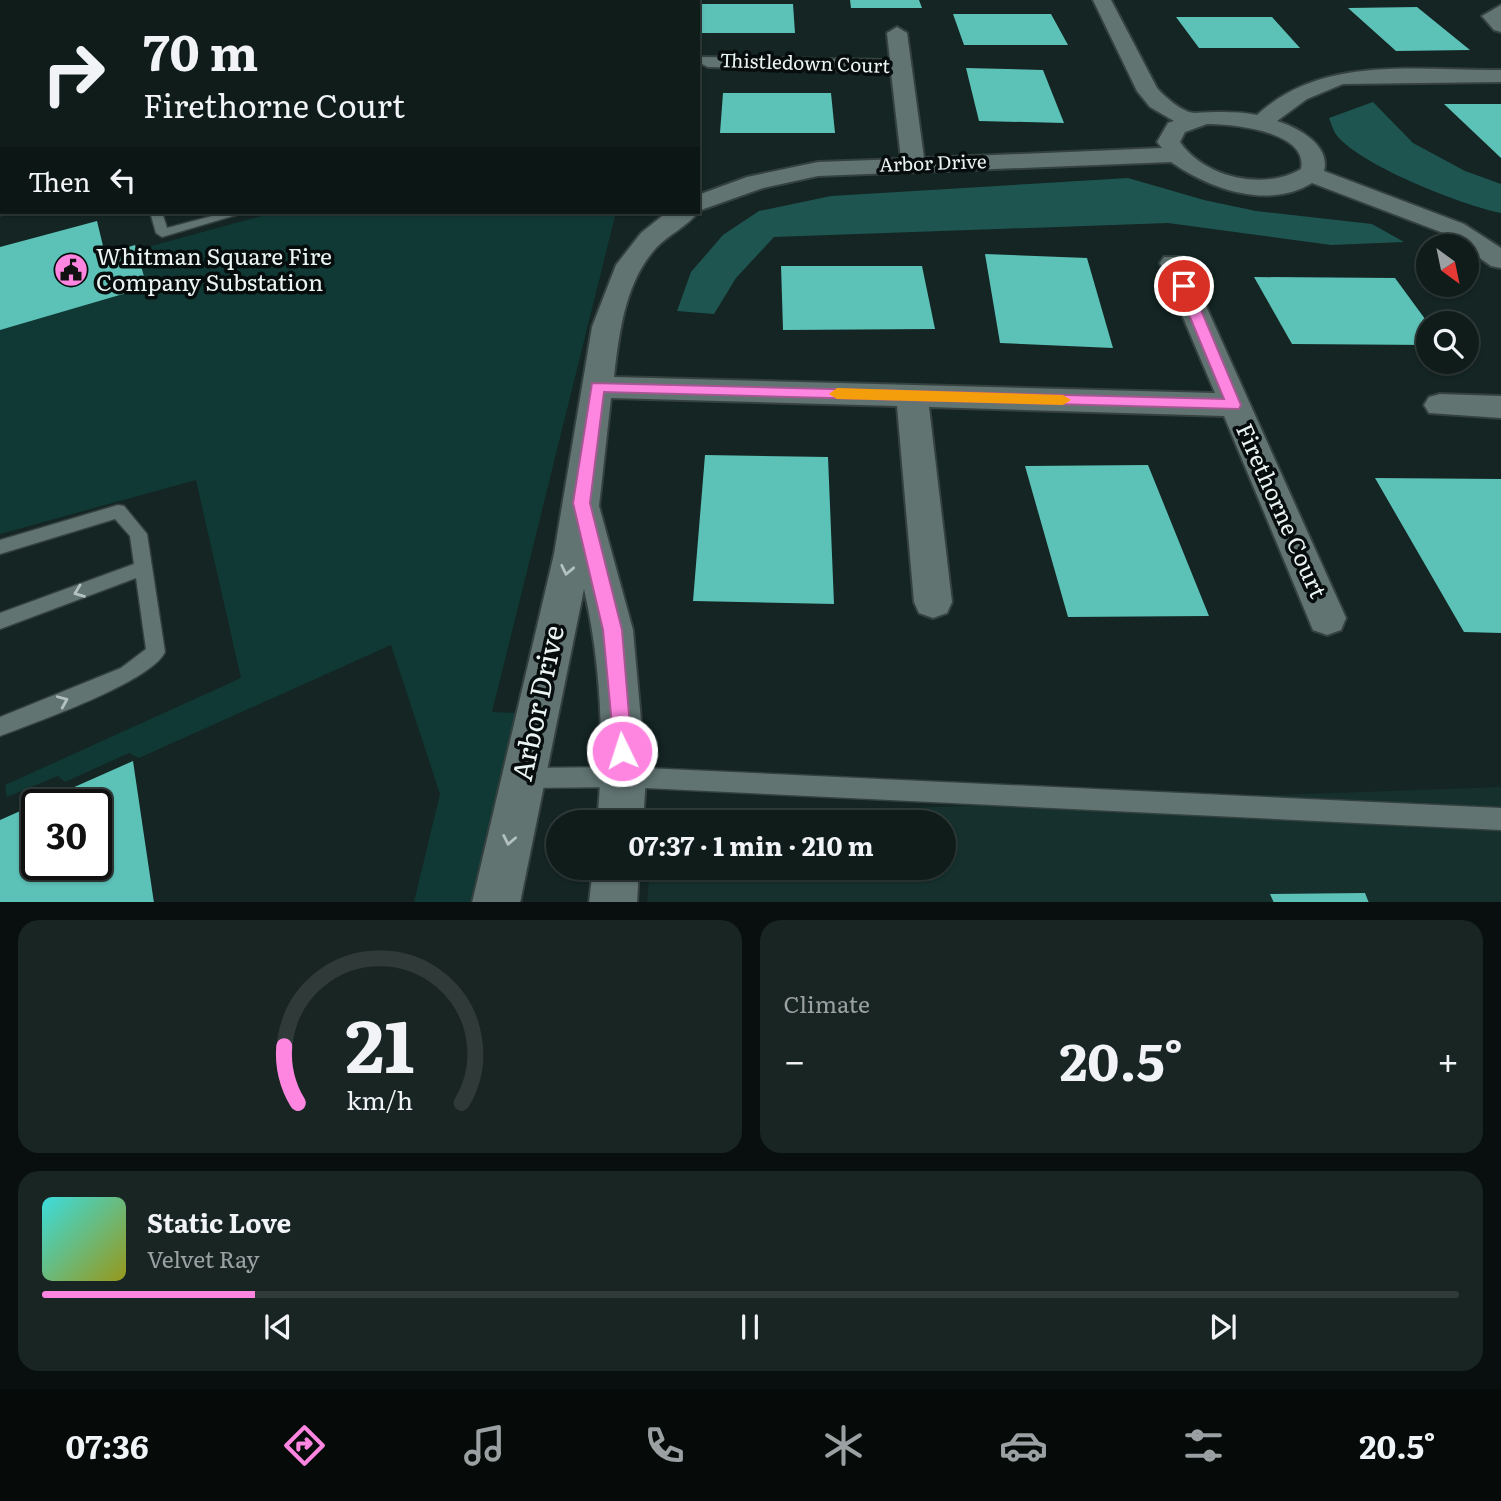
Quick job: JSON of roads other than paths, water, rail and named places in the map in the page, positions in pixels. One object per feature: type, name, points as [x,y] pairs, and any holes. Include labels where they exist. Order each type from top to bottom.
[{"type":"street","points":[[1102,0],[1148,91],[1158,102],[1188,120]]},
{"type":"street","points":[[1501,10],[1491,16],[1501,26]]},
{"type":"street","name":"Thistledown Court","points":[[897,33],[913,163]]},
{"type":"street","name":"Thistledown Court","points":[[708,61],[901,66]]},
{"type":"street","points":[[1262,123],[1303,91],[1343,78],[1501,76]]},
{"type":"street","points":[[1223,117],[1262,123],[1299,141],[1310,152],[1315,163],[1311,174],[1299,182],[1280,187],[1231,184],[1197,171],[1174,155],[1168,144],[1169,134],[1176,126],[1188,120],[1223,117]]},
{"type":"street","name":"Arbor Drive","points":[[700,203],[786,174],[913,163],[1174,155]]},
{"type":"street","points":[[1311,174],[1455,229],[1501,260]]},
{"type":"street","name":"Arbor Drive","points":[[496,902],[582,503],[608,325],[622,277],[635,255],[653,235],[682,214]]},
{"type":"street","name":"Firethorne Court","points":[[1174,263],[1327,618]]},
{"type":"street","name":"Firethorne Court","points":[[598,387],[1234,405]]},
{"type":"street","points":[[912,396],[933,602]]},
{"type":"street","points":[[1440,405],[1501,407]]},
{"type":"street","name":"Arbor Drive","points":[[582,503],[613,630],[624,777],[621,810]]},
{"type":"street","points":[[613,902],[615,880]]},
{"type":"lane","points":[[157,214],[162,233],[233,214]]},
{"type":"lane","points":[[0,547],[118,511],[138,534],[156,652],[128,674],[0,727]]},
{"type":"lane","points":[[0,621],[143,568]]},
{"type":"lane","points":[[521,778],[624,777],[1501,819]]},
{"type":"place","name":"Whitman Square Fire Company Substation","points":[[71,270]]}]
